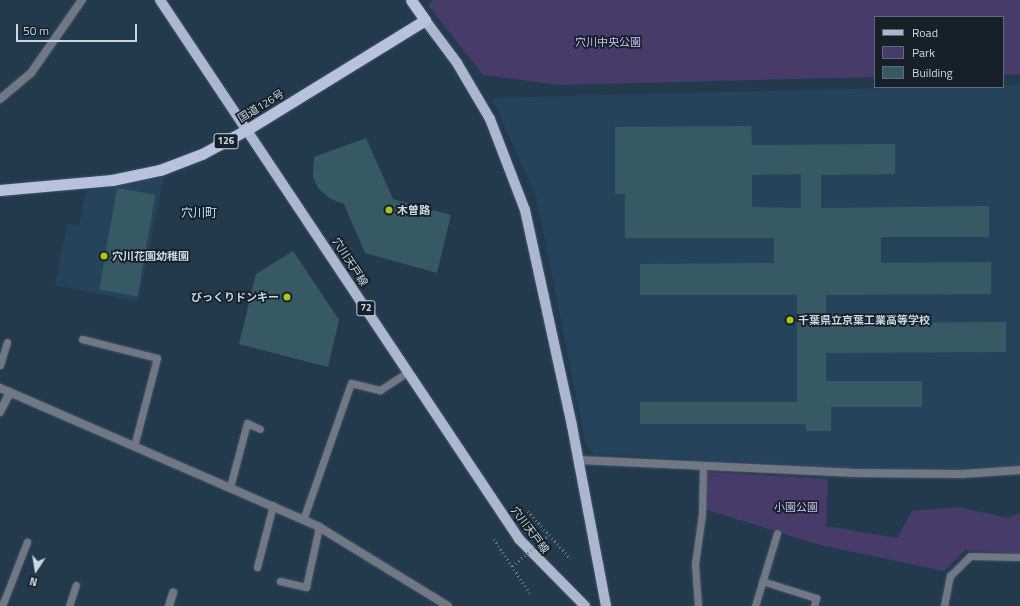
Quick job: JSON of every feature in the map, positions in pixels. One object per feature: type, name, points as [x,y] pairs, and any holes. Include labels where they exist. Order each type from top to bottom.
[{"type":"highway","points":[[411,0],[425,20]]},
{"type":"highway","name":"国道126号","points":[[0,190],[112,180],[160,170],[202,154],[248,129],[425,20]]},
{"type":"main road","name":"穴川天戸線","points":[[160,0],[248,129],[519,539],[585,606]]},
{"type":"main road","points":[[425,20],[458,63],[490,118],[522,202],[579,460],[606,606]]},
{"type":"street","points":[[0,99],[31,73],[82,0]]},
{"type":"street","points":[[0,388],[273,505],[319,527],[448,606]]},
{"type":"street","points":[[0,412],[10,392]]},
{"type":"street","points":[[579,460],[852,472],[962,474],[1020,470]]},
{"type":"street","points":[[169,606],[173,593]]},
{"type":"lane","points":[[82,339],[158,358],[134,446]]},
{"type":"lane","points":[[0,365],[7,342]]},
{"type":"lane","points":[[303,520],[351,383],[380,390],[408,372]]},
{"type":"lane","points":[[230,487],[247,423],[260,429]]},
{"type":"lane","points":[[698,606],[695,564],[702,514],[703,466]]},
{"type":"lane","points":[[257,567],[273,505]]},
{"type":"lane","points":[[280,581],[306,587],[319,527]]},
{"type":"lane","points":[[755,606],[777,533]]},
{"type":"lane","points":[[1,606],[27,542]]},
{"type":"lane","points":[[944,606],[950,576],[970,556],[1020,557]]},
{"type":"lane","points":[[762,582],[816,598],[814,606]]},
{"type":"lane","points":[[69,606],[76,585]]},
{"type":"path","points":[[528,511],[571,559]]},
{"type":"path","points":[[512,566],[548,535]]},
{"type":"path","points":[[494,538],[530,593]]},
{"type":"shaded area","name":"千葉県立京葉工業高等学校","points":[[1004,85],[1020,85],[1020,466],[944,471],[871,469],[594,454],[586,444],[536,196],[492,98],[885,88],[1004,88]]},
{"type":"shaded area","name":"穴川花園幼稚園","points":[[164,177],[138,302],[55,285],[67,224],[79,226],[86,191]]},
{"type":"green space","name":"穴川中央公園","points":[[433,0],[1020,0],[1020,74],[1004,75],[1004,16],[874,16],[874,77],[559,85],[483,75],[428,5]]},
{"type":"green space","name":"小園公園","points":[[706,472],[828,479],[826,526],[897,538],[912,511],[958,507],[1008,518],[1020,513],[1020,554],[965,550],[944,571],[820,545],[701,508]]},
{"type":"building","points":[[751,126],[752,145],[895,144],[895,174],[821,175],[821,208],[989,206],[989,237],[881,237],[881,263],[991,262],[991,294],[826,295],[826,323],[1006,322],[1006,352],[826,353],[826,381],[922,381],[922,407],[831,407],[831,431],[806,431],[806,424],[640,424],[640,402],[797,402],[797,295],[640,295],[640,264],[774,263],[774,238],[625,238],[625,194],[615,194],[615,127]],"holes":[[[801,174],[801,208],[752,207],[752,175]]]},
{"type":"building","name":"木曽路","points":[[366,138],[393,199],[451,215],[437,273],[365,253],[344,204],[329,198],[318,188],[313,177],[314,157]]},
{"type":"building","points":[[117,188],[155,195],[138,296],[99,289]]},
{"type":"building","name":"びっくりドンキー","points":[[293,251],[339,320],[328,367],[239,344],[256,274]]},
{"type":"place","name":"木曽路","points":[[389,210]]},
{"type":"place","name":"穴川花園幼稚園","points":[[104,256]]},
{"type":"place","name":"びっくりドンキー","points":[[287,297]]},
{"type":"place","name":"千葉県立京葉工業高等学校","points":[[790,320]]},
{"type":"district","name":"穴川町","points":[[199,213]]}]
